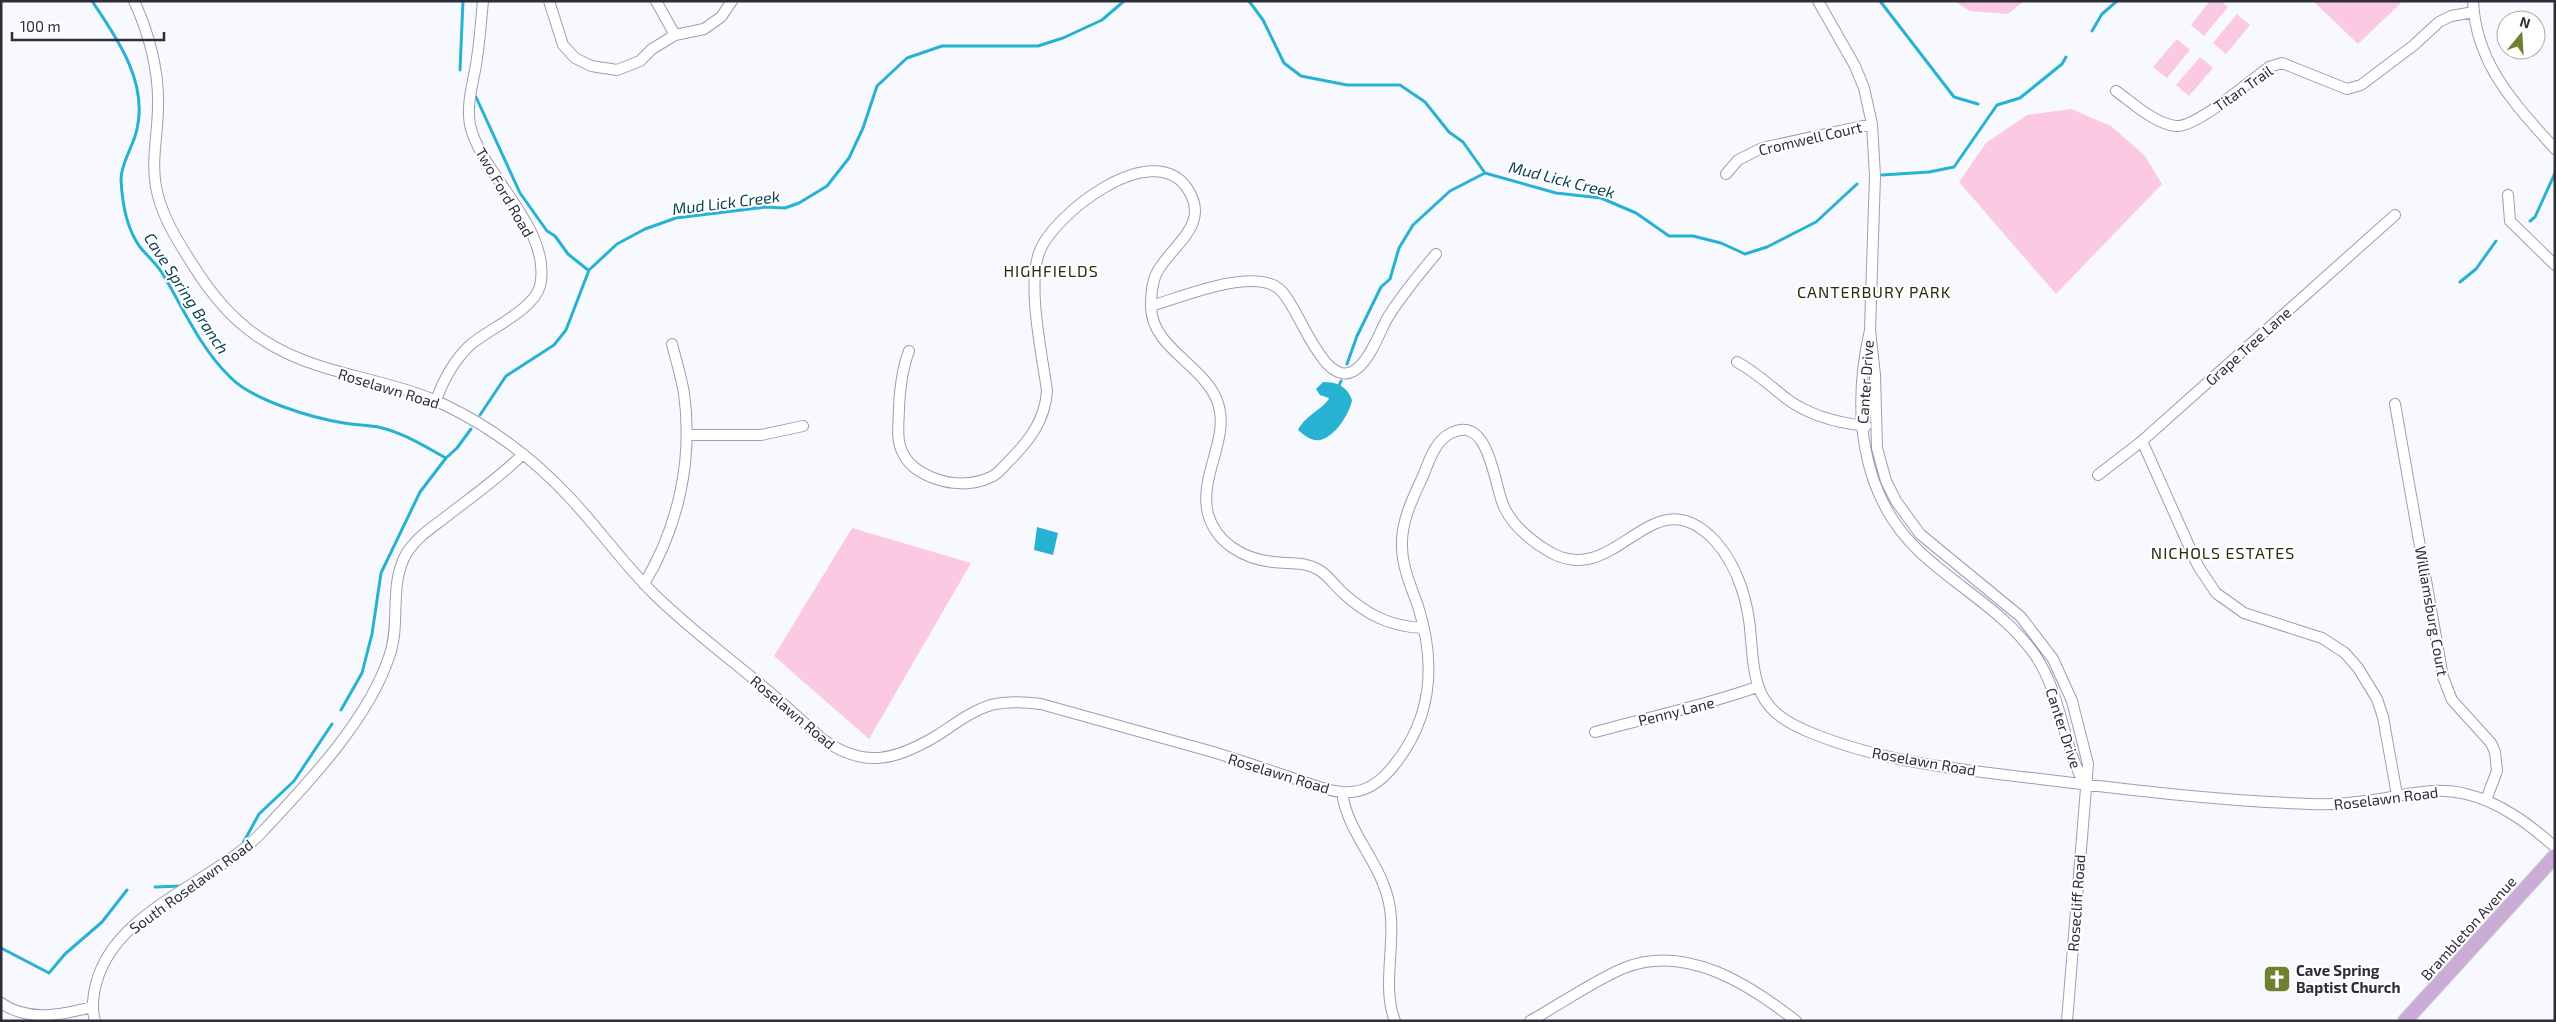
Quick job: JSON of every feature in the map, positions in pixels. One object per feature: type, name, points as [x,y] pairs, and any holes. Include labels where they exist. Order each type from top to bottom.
[{"type":"main road","name":"Brambleton Avenue","points":[[2405,1021],[2555,856]]},
{"type":"street","name":"Roselawn Road","points":[[134,1],[148,40],[158,86],[154,164],[157,190],[173,231],[214,297],[238,323],[254,336],[282,352],[327,368],[380,382],[436,401],[465,415],[523,454],[571,499],[644,584],[668,608],[821,738],[848,755],[869,759],[903,752],[991,705],[1025,702],[1041,704],[1220,754],[1325,789],[1342,792],[1364,790],[1383,778],[1408,745],[1418,727],[1429,691],[1430,673],[1424,628],[1402,553],[1405,518],[1440,442],[1452,433],[1461,430],[1476,435],[1486,448],[1501,499],[1514,522],[1528,537],[1560,558],[1575,562],[1590,560],[1616,548],[1638,532],[1662,521],[1684,521],[1702,529],[1724,552],[1741,588],[1750,625],[1753,672],[1757,687],[1769,706],[1791,724],[1810,733],[1867,752],[1899,760],[2085,785],[2179,795],[2310,804],[2352,803],[2430,790],[2449,791],[2486,800],[2504,808],[2555,847]]},
{"type":"street","name":"Two Ford Road","points":[[436,401],[447,374],[456,360],[484,334],[530,302],[536,294],[540,281],[539,259],[529,231],[507,191],[480,150],[470,125],[469,96],[477,59],[483,1]]},
{"type":"street","points":[[549,1],[563,45],[575,58],[591,66],[617,70],[640,60],[652,49],[675,35],[704,30],[721,17],[732,1]]},
{"type":"street","points":[[656,1],[675,35]]},
{"type":"street","name":"Canter Drive","points":[[1818,1],[1855,66],[1864,88],[1872,124],[1875,176],[1870,330],[1875,375],[1875,427],[1880,463],[1886,481],[1908,520],[1920,534],[2021,617],[2053,659],[2072,701],[2087,755],[2085,785]]},
{"type":"street","points":[[2473,1],[2482,51],[2494,74],[2555,149]]},
{"type":"street","name":"Titan Trail","points":[[2116,91],[2155,118],[2175,126],[2186,125],[2200,118],[2269,67],[2282,63],[2347,89],[2360,86],[2414,45],[2439,22],[2451,16],[2474,12]]},
{"type":"street","name":"Cromwell Court","points":[[1726,174],[1738,160],[1762,148],[1872,124]]},
{"type":"street","points":[[909,351],[902,377],[898,423],[900,445],[903,454],[912,466],[934,478],[951,483],[974,482],[997,474],[1028,442],[1042,418],[1047,390],[1035,283],[1036,265],[1044,241],[1053,229],[1099,191],[1123,176],[1145,171],[1157,171],[1178,179],[1190,193],[1194,212],[1188,234],[1162,264],[1154,278],[1151,306],[1156,329],[1207,383],[1220,410],[1219,437],[1206,492],[1209,517],[1223,540],[1246,556],[1260,560],[1304,564],[1322,572],[1352,601],[1382,621],[1424,628]]},
{"type":"street","points":[[2508,195],[2510,221],[2555,264]]},
{"type":"street","name":"Grape Tree Lane","points":[[2098,475],[2142,441],[2395,215]]},
{"type":"street","points":[[1151,306],[1225,285],[1251,280],[1268,282],[1280,289],[1289,300],[1319,356],[1335,371],[1345,372],[1360,366],[1407,289],[1436,254]]},
{"type":"street","name":"Canter Drive","points":[[1870,330],[1864,362],[1862,426],[1864,452],[1872,480],[1885,508],[1905,536],[1920,552],[2003,619],[2034,655],[2052,687],[2075,767],[2085,785]]},
{"type":"street","points":[[644,584],[658,561],[670,530],[684,474],[687,435],[683,390],[672,344]]},
{"type":"street","points":[[1737,362],[1749,368],[1789,400],[1807,411],[1840,423],[1875,427]]},
{"type":"street","name":"Williamsburg Court","points":[[2395,404],[2445,682],[2460,711],[2490,743],[2497,761],[2497,771],[2486,800]]},
{"type":"street","points":[[687,435],[761,435],[803,426]]},
{"type":"street","points":[[2142,441],[2198,566],[2216,593],[2244,613],[2322,638],[2345,653],[2369,683],[2383,717],[2397,795]]},
{"type":"street","name":"South Roselawn Road","points":[[95,1021],[92,1007],[97,980],[104,962],[114,946],[126,932],[154,910],[242,850],[286,807],[323,763],[370,699],[390,656],[396,626],[398,576],[408,552],[422,535],[498,477],[523,454]]},
{"type":"street","name":"Penny Lane","points":[[1595,732],[1655,715],[1708,704],[1757,687]]},
{"type":"street","name":"Rosecliff Road","points":[[2067,1021],[2085,785]]},
{"type":"street","points":[[1342,792],[1347,816],[1377,867],[1389,903],[1392,922],[1390,1002],[1395,1021]]},
{"type":"street","points":[[1530,1021],[1624,968],[1662,961],[1696,965],[1735,979],[1766,998],[1796,1021]]},
{"type":"street","points":[[1,1003],[16,1013],[36,1019],[48,1019],[92,1007]]},
{"type":"shaded area","points":[[1954,1],[2024,1],[2008,14],[1970,11]]},
{"type":"shaded area","points":[[2210,1],[2221,1],[2228,7],[2204,36],[2191,25]]},
{"type":"shaded area","points":[[2313,1],[2403,1],[2358,44]]},
{"type":"shaded area","points":[[2237,14],[2250,25],[2226,54],[2213,43]]},
{"type":"shaded area","points":[[2177,39],[2190,50],[2167,78],[2153,67]]},
{"type":"shaded area","points":[[2200,57],[2213,68],[2189,96],[2176,85]]},
{"type":"shaded area","points":[[2071,109],[2111,126],[2145,156],[2162,184],[2056,294],[1959,182],[1986,143],[2027,115]]},
{"type":"shaded area","points":[[852,528],[971,563],[869,739],[774,656]]},
{"type":"water","points":[[1323,382],[1341,386],[1347,391],[1352,400],[1341,424],[1326,438],[1314,440],[1298,430],[1305,420],[1324,405],[1329,398],[1320,395],[1316,389]]},
{"type":"water","points":[[1037,527],[1058,533],[1053,555],[1034,550]]},
{"type":"waterway","name":"Cave Spring Branch","points":[[92,1],[128,61],[138,94],[139,112],[137,129],[123,167],[121,179],[122,197],[131,232],[140,247],[162,272],[210,354],[230,377],[240,385],[267,400],[316,417],[387,429],[413,440],[446,458]]},
{"type":"waterway","points":[[460,70],[463,1]]},
{"type":"waterway","name":"Mud Lick Creek","points":[[480,415],[506,376],[554,345],[566,330],[589,270],[617,244],[645,229],[676,218],[765,207],[785,208],[799,203],[827,186],[849,158],[863,128],[877,86],[907,58],[942,46],[1038,46],[1063,38],[1102,20],[1124,1]]},
{"type":"waterway","name":"Mud Lick Creek","points":[[1249,1],[1263,20],[1284,63],[1301,76],[1347,85],[1400,85],[1425,102],[1449,132],[1463,142],[1485,173],[1556,193],[1601,198],[1636,213],[1669,236],[1693,236],[1721,243],[1745,254],[1767,247],[1816,222],[1857,184]]},
{"type":"waterway","points":[[1880,1],[1954,97],[1978,104]]},
{"type":"waterway","name":"Mud Lick Creek","points":[[2092,31],[2102,14],[2117,1]]},
{"type":"waterway","name":"Mud Lick Creek","points":[[1882,175],[1929,172],[1954,167],[1997,105],[2020,98],[2062,64],[2066,57]]},
{"type":"waterway","points":[[476,97],[520,193],[547,231],[555,236],[568,254],[588,270]]},
{"type":"waterway","points":[[1347,364],[1357,336],[1381,287],[1390,279],[1399,248],[1413,225],[1450,191],[1485,173]]},
{"type":"waterway","points":[[2530,221],[2535,217],[2555,173]]},
{"type":"waterway","points":[[2460,282],[2476,269],[2496,241]]},
{"type":"waterway","points":[[1338,388],[1341,381]]},
{"type":"waterway","points":[[341,710],[362,673],[372,634],[381,573],[420,492],[471,429]]},
{"type":"waterway","points":[[242,845],[259,814],[294,781],[332,724]]},
{"type":"waterway","points":[[155,887],[182,886]]},
{"type":"waterway","points":[[1,948],[49,973],[65,954],[102,922],[127,890]]},
{"type":"place","name":"Cave Spring Baptist Church","points":[[2277,979]]},
{"type":"district","name":"HIGHFIELDS","points":[[1051,270]]},
{"type":"district","name":"CANTERBURY PARK","points":[[1874,291]]},
{"type":"district","name":"NICHOLS ESTATES","points":[[2223,552]]}]
